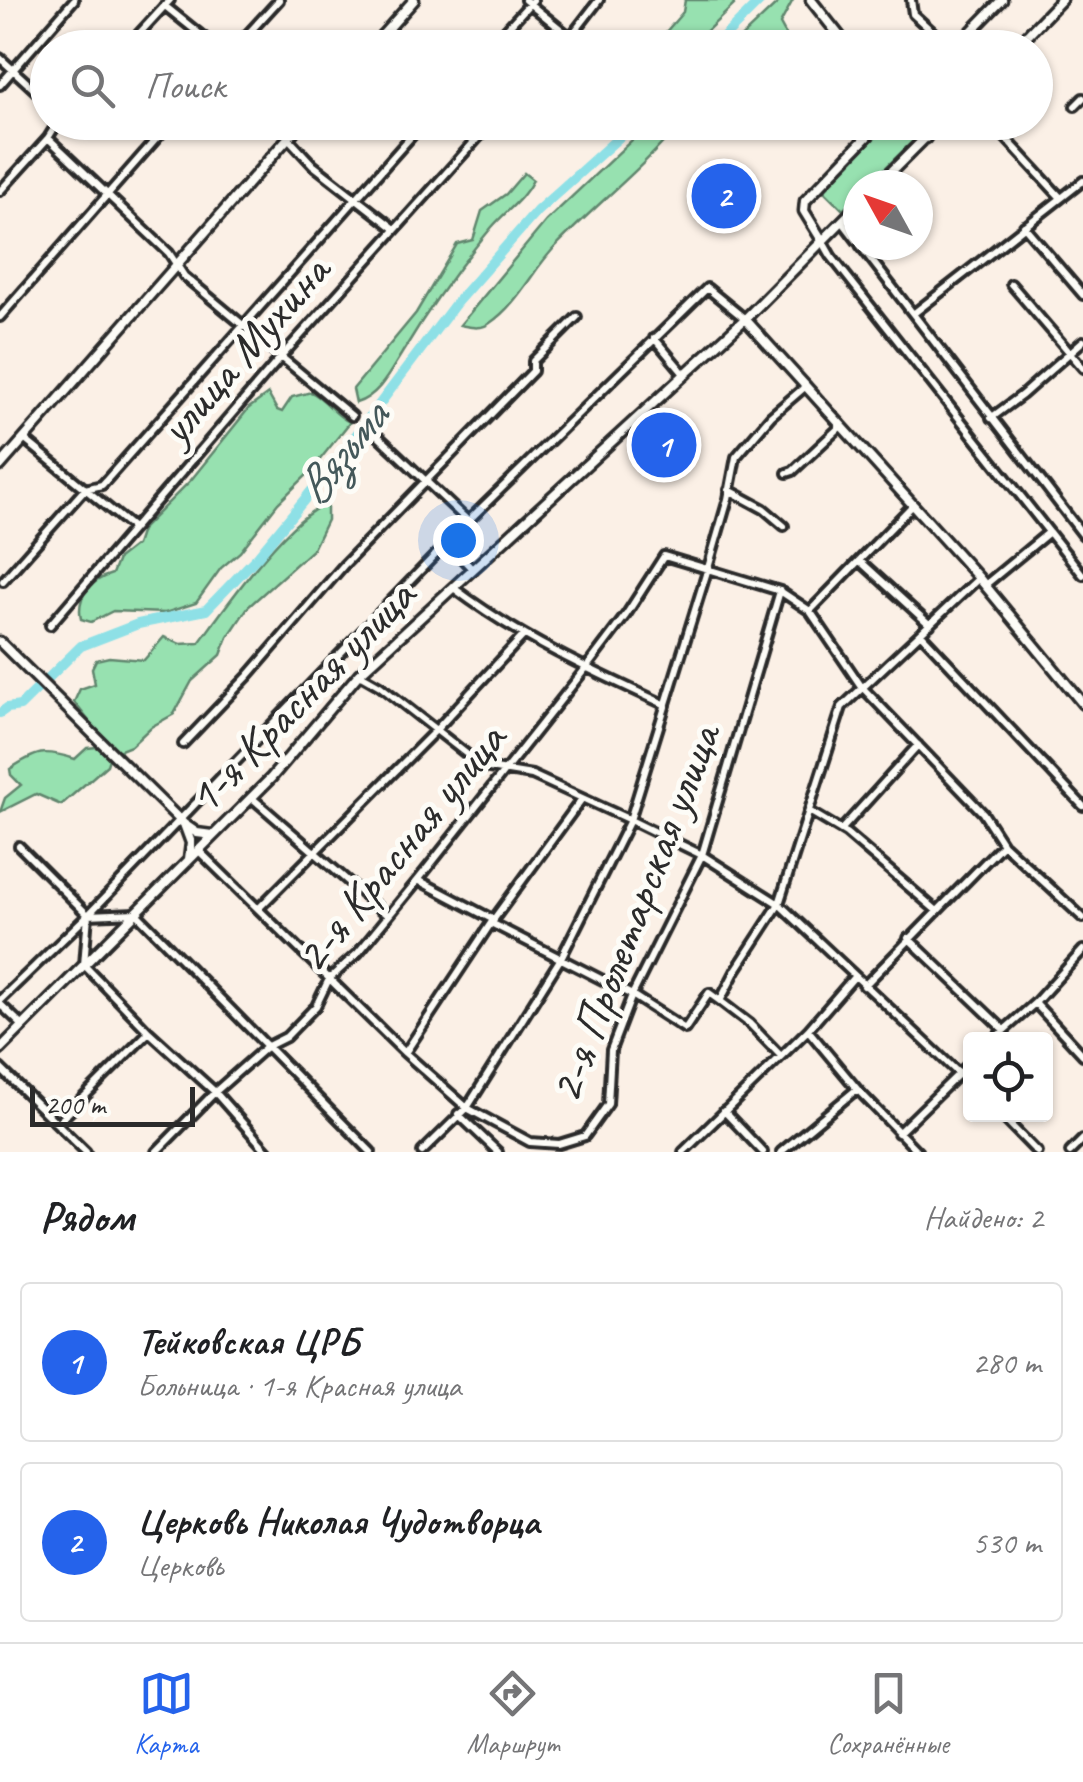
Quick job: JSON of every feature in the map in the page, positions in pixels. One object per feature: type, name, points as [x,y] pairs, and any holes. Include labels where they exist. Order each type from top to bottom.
[{"type":"main road","points":[[812,0],[835,30]]},
{"type":"main road","points":[[971,30],[1002,0]]},
{"type":"main road","points":[[1032,30],[1061,0]]},
{"type":"main road","points":[[387,30],[408,2]]},
{"type":"main road","points":[[0,466],[286,140]]},
{"type":"main road","points":[[823,242],[803,205],[864,140]]},
{"type":"main road","points":[[893,170],[924,140]]},
{"type":"main road","name":"1-я Красная улица","points":[[0,1049],[251,797],[359,674],[685,375],[842,221]]},
{"type":"main road","points":[[745,318],[982,582],[1083,704]]},
{"type":"main road","points":[[0,642],[181,822],[198,833],[212,835]]},
{"type":"main road","points":[[181,822],[191,842],[190,859]]},
{"type":"street","points":[[49,30],[74,0]]},
{"type":"street","points":[[252,30],[279,0]]},
{"type":"street","points":[[574,30],[599,0]]},
{"type":"street","points":[[504,30],[529,1],[562,30]]},
{"type":"street","points":[[909,1],[912,14],[931,30]]},
{"type":"street","points":[[142,30],[167,3],[197,30]]},
{"type":"street","points":[[0,85],[30,52]]},
{"type":"street","points":[[0,58],[30,86]]},
{"type":"street","points":[[1075,106],[1083,98]]},
{"type":"street","points":[[0,191],[46,140]]},
{"type":"street","points":[[50,140],[178,265],[184,276],[352,416]]},
{"type":"street","points":[[0,317],[156,140]]},
{"type":"street","points":[[290,140],[395,229]]},
{"type":"street","points":[[3,581],[85,488],[102,484],[408,140]]},
{"type":"street","name":"улица Мухина","points":[[50,625],[281,357],[476,140]]},
{"type":"street","points":[[1008,140],[1060,198]]},
{"type":"street","points":[[913,314],[1083,181]]},
{"type":"street","points":[[1024,226],[1083,294]]},
{"type":"street","points":[[823,242],[1083,575]]},
{"type":"street","points":[[871,260],[1083,535]]},
{"type":"street","points":[[1012,284],[1083,368]]},
{"type":"street","points":[[22,1026],[0,1002],[181,822],[447,542],[654,338],[708,288],[745,318]]},
{"type":"street","points":[[183,744],[343,566],[533,371],[533,361],[577,317]]},
{"type":"street","points":[[654,338],[685,375]]},
{"type":"street","points":[[991,418],[1083,341]]},
{"type":"street","points":[[422,1152],[467,1108],[561,958],[630,820],[708,568],[732,466],[744,445],[806,386]]},
{"type":"street","points":[[787,473],[841,426]]},
{"type":"street","points":[[378,436],[468,521]]},
{"type":"street","points":[[24,439],[133,528]]},
{"type":"street","points":[[729,490],[764,509],[784,526]]},
{"type":"street","points":[[810,612],[913,505]]},
{"type":"street","points":[[720,1001],[779,904],[842,707],[930,625],[1048,533]]},
{"type":"street","points":[[447,542],[473,571]]},
{"type":"street","name":"2-я Красная улица","points":[[156,1152],[215,1092],[266,1047],[286,1038],[316,1006],[329,979],[358,953],[586,668],[664,556],[708,568]]},
{"type":"street","points":[[860,561],[930,625]]},
{"type":"street","points":[[708,568],[780,592],[810,612],[861,686],[983,813],[1003,844],[1081,912]]},
{"type":"street","points":[[454,589],[586,668],[666,705]]},
{"type":"street","name":"2-я Пролетарская улица","points":[[198,850],[405,1053],[467,1108],[530,1142],[559,1144],[585,1136],[608,1104],[611,1050],[632,996],[702,855],[780,592]]},
{"type":"street","points":[[259,908],[435,732],[524,634]]},
{"type":"street","points":[[921,634],[1083,806]]},
{"type":"street","points":[[359,674],[483,767],[532,775],[630,820],[702,855],[779,904],[963,1077]]},
{"type":"street","points":[[841,830],[918,745]]},
{"type":"street","points":[[251,797],[388,916]]},
{"type":"street","points":[[405,1053],[492,921],[582,800]]},
{"type":"street","points":[[809,812],[841,830],[938,910]]},
{"type":"street","points":[[863,986],[1003,844]]},
{"type":"street","points":[[20,846],[88,915],[136,913],[371,1152]]},
{"type":"street","points":[[418,880],[685,1029],[709,993],[750,1024],[780,1056]]},
{"type":"street","points":[[88,915],[84,965],[215,1092],[262,1150]]},
{"type":"street","points":[[908,938],[1003,1030],[1035,1003],[1083,950]]},
{"type":"street","points":[[683,1152],[808,1030],[854,977]]},
{"type":"street","points":[[1035,1003],[1083,1055]]},
{"type":"street","points":[[808,1030],[857,1089],[918,1152]]},
{"type":"street","points":[[58,1123],[149,1032]]},
{"type":"street","points":[[0,1068],[86,1152]]},
{"type":"street","points":[[898,1132],[963,1071]]},
{"type":"street","points":[[781,1152],[857,1089]]},
{"type":"street","points":[[724,1111],[763,1152]]},
{"type":"street","points":[[458,1114],[498,1152]]},
{"type":"street","points":[[1008,1122],[1036,1152]]},
{"type":"street","points":[[1070,1152],[1083,1139]]},
{"type":"green space","points":[[685,0],[732,0],[734,5],[708,30],[668,30],[683,12]]},
{"type":"green space","points":[[781,0],[793,0],[780,24],[783,30],[749,30]]},
{"type":"green space","points":[[632,140],[665,140],[555,247],[500,315],[483,327],[460,325],[546,221]]},
{"type":"green space","points":[[872,140],[914,140],[883,170],[843,170],[843,210],[822,189]]},
{"type":"green space","points":[[524,173],[533,180],[525,193],[456,273],[383,383],[356,403],[353,389],[416,313],[457,244],[473,240],[482,211],[506,194]]},
{"type":"green space","points":[[311,392],[350,422],[240,552],[221,568],[196,603],[165,613],[113,611],[91,622],[81,619],[81,603],[87,590],[112,574],[118,559],[136,545],[141,530],[191,480],[249,408],[268,394],[282,412],[292,397]]},
{"type":"green space","points":[[327,504],[327,520],[313,549],[248,607],[221,655],[192,681],[174,714],[151,727],[131,746],[118,751],[107,744],[74,702],[80,689],[95,684],[92,668],[96,660],[144,660],[164,637],[180,644],[199,643],[276,544],[294,526]]},
{"type":"green space","points":[[97,747],[110,755],[107,765],[61,805],[36,794],[0,812],[5,798],[21,785],[10,769],[41,754],[75,759],[87,748]]},
{"type":"waterway","name":"Вязьма","points":[[731,30],[761,0]]},
{"type":"waterway","name":"Вязьма","points":[[0,713],[20,706],[81,646],[138,624],[206,610],[258,556],[341,455],[456,303],[537,211],[616,140]]},
{"type":"place","name":"Церковь Николая Чудотворца","points":[[724,196]]},
{"type":"place","name":"Тейковская ЦРБ","points":[[664,445]]}]
